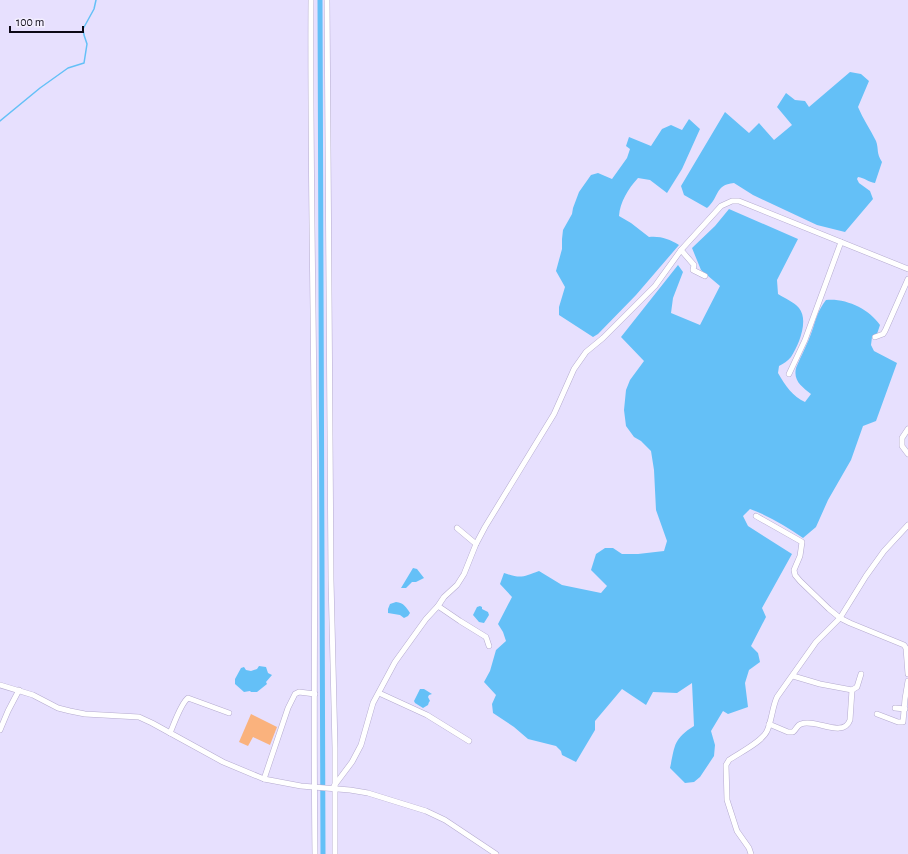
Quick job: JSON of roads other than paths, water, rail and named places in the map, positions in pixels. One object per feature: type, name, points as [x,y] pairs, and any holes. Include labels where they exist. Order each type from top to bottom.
[{"type":"street","points":[[311,0],[311,211],[314,409],[314,694],[317,788],[315,854]]},
{"type":"street","points":[[327,0],[331,572],[335,748],[333,788],[335,854]]},
{"type":"street","points":[[333,788],[352,762],[361,745],[369,714],[395,662],[426,619],[444,597],[457,585],[464,574],[476,544],[554,414],[574,368],[586,352],[604,338],[655,286],[682,250],[721,206],[732,201],[739,201],[908,269]]},
{"type":"street","points":[[789,374],[805,340],[842,242]]},
{"type":"street","points":[[682,250],[694,265],[693,270],[705,276]]},
{"type":"street","points":[[875,337],[883,334],[885,331],[908,279]]},
{"type":"street","points":[[908,429],[902,438],[902,446],[908,454]]},
{"type":"street","points":[[756,516],[802,542],[800,556],[794,570],[795,575],[815,596],[840,618],[853,625],[904,645],[906,648],[908,674]]},
{"type":"street","points":[[751,854],[750,848],[737,831],[726,800],[726,765],[729,760],[764,735],[777,698],[816,642],[840,618],[874,564],[895,538],[908,525]]},
{"type":"street","points":[[457,528],[476,544]]},
{"type":"street","points":[[438,606],[486,637],[489,646]]},
{"type":"street","points":[[793,676],[820,684],[852,690],[857,688],[861,674]]},
{"type":"street","points":[[877,714],[900,723],[903,722],[908,682]]},
{"type":"street","points":[[0,685],[33,695],[58,708],[70,711],[85,714],[139,717],[223,762],[264,779],[317,788],[333,788],[368,793],[426,811],[445,820],[496,854]]},
{"type":"street","points":[[0,730],[19,690]]},
{"type":"street","points":[[769,724],[788,732],[795,731],[802,723],[842,728],[849,723],[850,720],[852,690]]},
{"type":"street","points":[[264,779],[295,694],[299,692],[314,694]]},
{"type":"street","points":[[379,693],[427,715],[470,741]]},
{"type":"street","points":[[170,733],[182,706],[188,698],[229,713]]},
{"type":"street","points":[[895,708],[904,709]]},
{"type":"water","points":[[850,72],[861,74],[869,81],[858,107],[876,141],[879,156],[882,162],[875,183],[858,177],[857,179],[859,183],[870,191],[873,199],[845,232],[817,225],[753,195],[734,183],[723,186],[707,208],[684,195],[681,186],[725,112],[749,133],[759,123],[774,140],[792,125],[777,107],[786,93],[795,100],[805,101],[809,107]]},
{"type":"water","points":[[689,119],[700,129],[682,169],[667,193],[650,180],[638,178],[625,196],[619,216],[649,237],[665,238],[679,245],[636,295],[598,334],[593,337],[559,315],[559,307],[565,287],[556,271],[562,249],[563,230],[572,214],[579,192],[591,175],[598,173],[612,179],[627,158],[630,149],[626,146],[629,137],[651,146],[662,129],[671,125],[682,130]]},
{"type":"water","points":[[729,209],[798,239],[777,280],[778,294],[799,308],[803,319],[802,332],[797,346],[790,358],[779,366],[778,373],[793,394],[805,402],[811,394],[799,383],[795,373],[819,311],[826,300],[849,303],[870,314],[880,325],[877,334],[872,337],[871,345],[874,351],[897,363],[876,421],[863,426],[851,460],[828,500],[816,527],[803,538],[790,529],[750,509],[743,516],[748,526],[792,554],[762,608],[766,617],[751,646],[758,653],[760,662],[749,670],[745,683],[748,707],[728,714],[723,711],[711,731],[715,745],[714,756],[700,777],[694,782],[685,783],[670,768],[674,748],[678,739],[694,726],[692,683],[677,693],[653,692],[646,705],[622,689],[595,721],[595,730],[576,762],[562,755],[561,751],[556,746],[528,739],[514,727],[493,713],[492,704],[496,695],[484,682],[490,671],[496,650],[506,641],[498,624],[512,597],[500,584],[504,573],[514,576],[522,576],[539,571],[562,585],[601,593],[607,586],[591,570],[596,554],[605,548],[613,548],[622,554],[664,551],[667,541],[656,510],[654,470],[651,451],[641,441],[634,437],[626,426],[624,410],[626,390],[630,380],[644,361],[621,337],[678,265],[683,272],[673,298],[671,313],[700,325],[720,286],[701,270],[692,248],[715,226]]},
{"type":"water","points":[[413,568],[417,569],[424,578],[416,582],[412,582],[406,588],[401,588]]},
{"type":"water","points":[[396,602],[403,604],[406,607],[410,613],[408,616],[404,618],[400,615],[388,613],[390,604]]},
{"type":"water","points":[[480,606],[488,612],[489,615],[484,623],[479,622],[473,615],[477,607]]},
{"type":"water","points":[[259,666],[266,667],[268,673],[272,675],[266,682],[267,684],[257,692],[244,692],[235,684],[235,679],[241,668],[244,667],[246,670],[251,671],[257,669]]},
{"type":"water","points":[[420,689],[424,689],[432,694],[428,697],[430,701],[428,705],[423,708],[414,701]]},
{"type":"waterway","points":[[0,121],[40,88],[68,68],[84,63],[87,44],[83,29],[94,9],[96,0]]},
{"type":"waterway","points":[[320,0],[323,854]]}]
